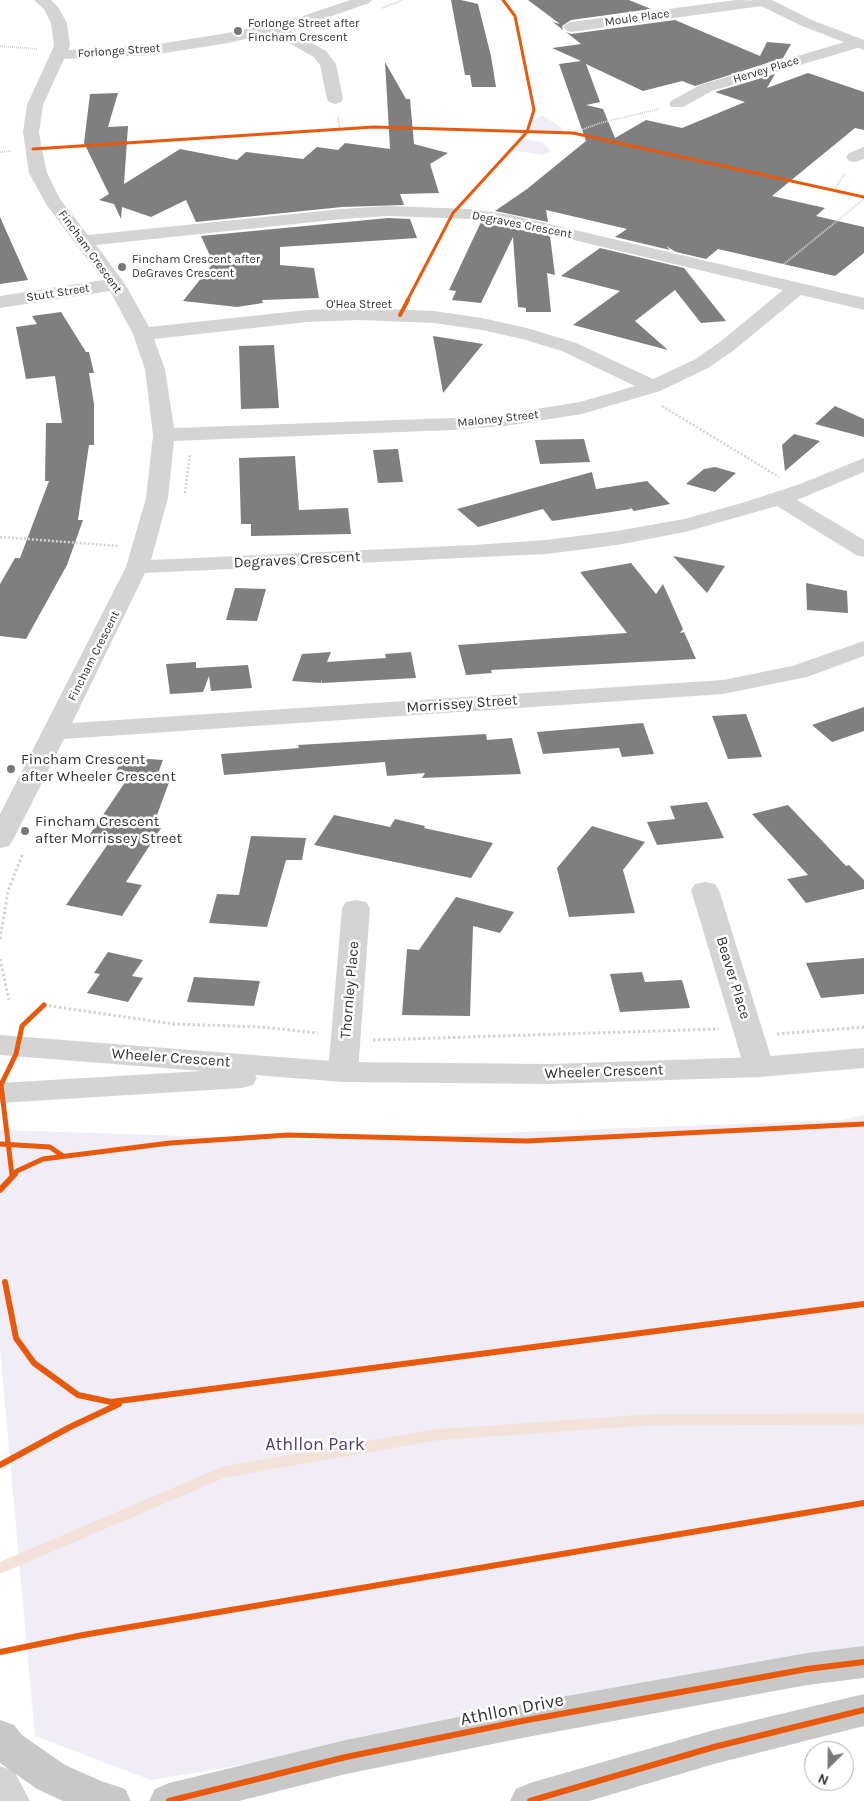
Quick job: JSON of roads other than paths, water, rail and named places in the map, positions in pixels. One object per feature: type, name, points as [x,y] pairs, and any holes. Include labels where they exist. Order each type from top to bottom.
[{"type":"main road","name":"Athllon Drive","points":[[169,1801],[346,1757],[522,1721],[808,1669],[864,1662]]},
{"type":"main road","points":[[530,1801],[714,1747],[864,1710]]},
{"type":"main road","points":[[0,1737],[8,1746],[51,1777],[95,1797],[111,1801]]},
{"type":"street","points":[[42,0],[50,7],[59,24],[54,50]]},
{"type":"street","name":"Forlonge Street","points":[[54,50],[152,50],[275,28],[337,11],[364,0]]},
{"type":"street","points":[[761,1],[807,23],[861,44]]},
{"type":"street","name":"Moule Place","points":[[571,27],[761,1]]},
{"type":"street","points":[[275,28],[320,54],[328,64],[335,99]]},
{"type":"street","name":"Hervey Place","points":[[677,104],[706,88],[861,44]]},
{"type":"street","name":"Fincham Crescent","points":[[0,840],[137,567],[157,498],[164,435],[155,370],[143,334],[116,284],[52,200],[38,173],[31,132],[35,106],[54,50]]},
{"type":"street","name":"Degraves Crescent","points":[[83,241],[342,214],[429,211],[511,220],[864,304]]},
{"type":"street","name":"Stutt Street","points":[[0,302],[116,284]]},
{"type":"street","name":"Maloney Street","points":[[164,435],[505,420],[582,408],[646,389],[701,364],[727,346],[797,288]]},
{"type":"street","name":"O'Hea Street","points":[[143,334],[307,316],[359,314],[434,317],[482,324],[560,344],[607,364],[646,389]]},
{"type":"street","name":"Degraves Crescent","points":[[137,567],[464,553],[546,547],[617,538],[685,525],[781,499],[864,464]]},
{"type":"street","points":[[781,499],[864,550]]},
{"type":"street","name":"Morrissey Street","points":[[55,732],[723,687],[798,672],[822,665],[864,648]]},
{"type":"street","name":"Beaver Place","points":[[705,890],[759,1067]]},
{"type":"street","name":"Thornley Place","points":[[343,1072],[356,908]]},
{"type":"street","name":"Wheeler Crescent","points":[[9,1046],[343,1072],[552,1074],[759,1067],[864,1058]]},
{"type":"street","name":"Wheeler Crescent","points":[[0,1093],[343,1072]]},
{"type":"street","points":[[0,1784],[10,1801]]},
{"type":"waterway","points":[[0,1568],[224,1472],[435,1435],[646,1420],[864,1419]]},
{"type":"place","name":"Forlonge Street after Fincham Crescent","points":[[238,31]]},
{"type":"place","name":"Fincham Crescent after DeGraves Crescent","points":[[122,267]]},
{"type":"place","name":"Fincham Crescent after Wheeler Crescent","points":[[11,769]]},
{"type":"place","name":"Fincham Crescent after Morrissey Street","points":[[25,831]]},
{"type":"park label","name":"Athllon Park","points":[[315,1445]]}]
